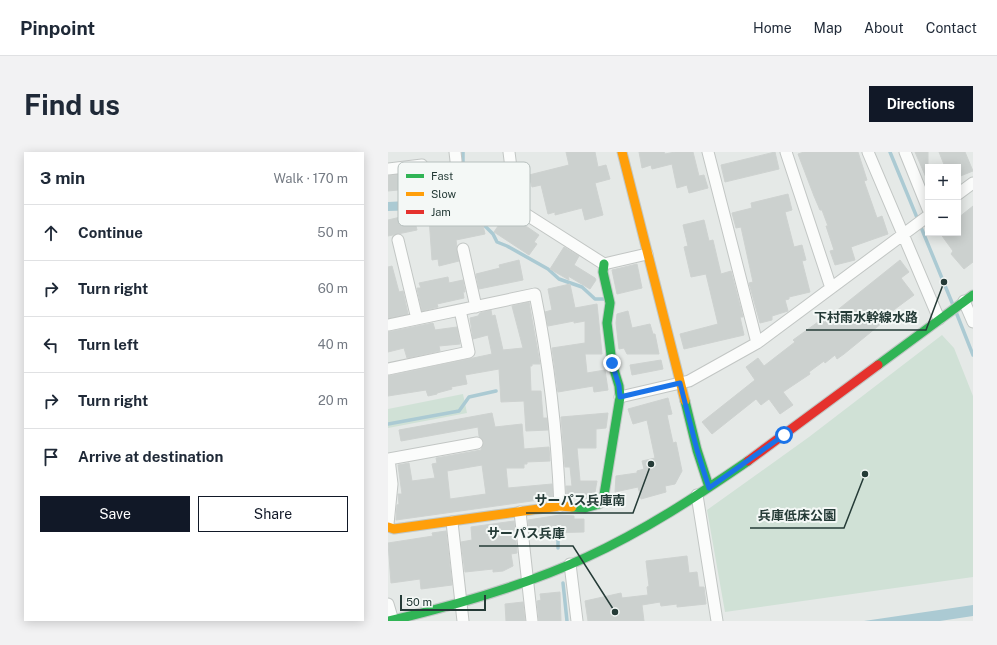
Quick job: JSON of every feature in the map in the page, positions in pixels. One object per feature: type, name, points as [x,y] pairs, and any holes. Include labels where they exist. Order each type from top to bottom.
[{"type":"street","points":[[509,152],[510,162]]},
{"type":"street","points":[[622,152],[697,450],[709,488]]},
{"type":"street","points":[[708,152],[757,343]]},
{"type":"street","points":[[786,152],[831,288]]},
{"type":"street","points":[[868,152],[907,232],[942,317]]},
{"type":"street","points":[[905,152],[925,206]]},
{"type":"street","points":[[388,169],[398,168]]},
{"type":"street","points":[[961,192],[973,183]]},
{"type":"street","points":[[530,217],[604,264],[647,254]]},
{"type":"street","points":[[620,397],[689,381],[757,343],[907,232],[925,217]]},
{"type":"street","points":[[398,240],[416,319]]},
{"type":"street","points":[[463,249],[476,306]]},
{"type":"street","points":[[388,527],[394,530],[560,506],[585,508],[599,504],[604,496],[620,397],[619,386],[612,363],[607,323],[610,303],[603,272],[604,264]]},
{"type":"street","points":[[388,325],[535,294],[545,340],[560,506]]},
{"type":"street","points":[[388,604],[392,621],[461,603],[570,564],[613,544],[709,488],[784,435],[966,300],[973,322]]},
{"type":"street","points":[[388,369],[469,352],[460,310]]},
{"type":"street","points":[[388,524],[392,484],[389,459],[477,443]]},
{"type":"street","points":[[697,496],[717,621]]},
{"type":"street","points":[[520,512],[532,621]]},
{"type":"street","points":[[452,522],[463,621]]},
{"type":"street","points":[[570,564],[577,621]]},
{"type":"green space","points":[[942,335],[954,348],[973,396],[973,577],[725,612],[707,510],[809,437]]},
{"type":"green space","points":[[463,394],[467,413],[388,428],[388,409]]},
{"type":"water","points":[[398,201],[398,210],[388,211],[388,202]]},
{"type":"water","points":[[973,605],[973,616],[940,621],[864,621]]},
{"type":"building","points":[[566,152],[595,152],[598,167],[606,165],[610,179],[595,183],[603,215],[585,220],[582,208],[555,215],[555,212],[548,214],[541,185],[532,187],[530,175],[569,165]]},
{"type":"building","points":[[639,152],[664,152],[665,154],[675,152],[693,152],[699,176],[704,175],[708,188],[689,193],[687,185],[677,188],[672,164],[652,169],[651,165],[642,168]]},
{"type":"building","points":[[775,152],[779,169],[725,182],[721,165]]},
{"type":"building","points":[[804,152],[858,152],[867,180],[864,181],[877,218],[882,216],[888,234],[851,247],[855,260],[835,265],[830,251],[834,250],[826,226],[828,226],[822,210],[820,210],[814,196],[798,154]]},
{"type":"building","points":[[915,152],[928,152],[928,164],[925,164],[925,175]]},
{"type":"building","points":[[939,152],[965,152],[973,171],[961,176],[961,164],[944,164]]},
{"type":"building","points":[[398,174],[398,190],[388,191],[388,176]]},
{"type":"building","points":[[788,194],[792,210],[785,212],[794,247],[802,245],[806,260],[802,261],[810,292],[789,297],[789,299],[785,300],[788,311],[772,316],[772,320],[760,323],[749,283],[753,282],[741,227],[736,228],[732,213],[752,208],[751,203]]},
{"type":"building","points":[[973,206],[973,262],[964,269],[951,254],[953,251],[942,236],[961,236],[961,216]]},
{"type":"building","points":[[398,218],[398,226],[416,226],[417,230],[388,236],[388,220]]},
{"type":"building","points":[[704,220],[709,241],[713,240],[721,274],[731,271],[743,317],[740,317],[744,335],[684,349],[680,334],[718,324],[706,274],[691,277],[684,247],[688,246],[683,225]]},
{"type":"building","points":[[430,226],[483,226],[485,234],[456,240],[459,261],[439,266],[438,259],[432,260]]},
{"type":"building","points":[[498,226],[526,226],[539,235],[534,242],[537,244],[529,255],[494,232]]},
{"type":"building","points":[[564,247],[579,256],[574,265],[595,278],[596,280],[590,289],[568,276],[569,280],[550,269]]},
{"type":"building","points":[[519,260],[523,280],[479,289],[476,274],[500,268],[499,265]]},
{"type":"building","points":[[900,260],[909,272],[901,278],[914,295],[891,312],[893,314],[844,354],[837,359],[835,355],[825,363],[824,361],[809,372],[810,374],[783,392],[793,405],[780,414],[769,399],[761,405],[756,399],[712,434],[702,422],[755,380],[746,367],[758,358],[764,366],[795,342],[793,340],[818,322],[820,324]]},
{"type":"building","points":[[637,264],[642,288],[617,294],[612,270]]},
{"type":"building","points":[[392,266],[399,292],[403,291],[408,314],[388,318],[388,267]]},
{"type":"building","points":[[448,277],[449,283],[463,280],[465,292],[463,292],[464,298],[437,304],[438,307],[422,311],[417,288],[421,288],[419,283]]},
{"type":"building","points":[[570,284],[575,308],[597,304],[602,354],[585,354],[587,373],[605,370],[608,390],[594,392],[593,386],[558,392],[552,348],[585,343],[585,321],[574,323],[574,321],[548,326],[545,312],[552,310],[548,289]]},
{"type":"building","points":[[529,302],[540,364],[532,364],[532,366],[530,366],[531,391],[541,391],[543,418],[547,418],[548,430],[526,431],[524,401],[501,402],[499,369],[465,375],[467,384],[451,387],[452,389],[437,394],[428,396],[426,390],[388,396],[388,376],[492,354],[488,335],[473,339],[470,318],[478,316],[480,313],[491,310],[492,316],[495,315],[503,350],[523,348],[512,306]]},
{"type":"building","points":[[628,311],[632,328],[650,324],[653,334],[655,334],[659,354],[627,354],[624,348],[619,349],[616,323],[617,314]]},
{"type":"building","points":[[433,323],[435,330],[457,327],[460,344],[439,346],[440,351],[407,358],[404,348],[388,352],[388,332]]},
{"type":"building","points":[[661,360],[663,369],[632,375],[630,365]]},
{"type":"building","points":[[668,398],[672,414],[667,415],[673,443],[676,442],[682,471],[675,484],[665,486],[666,492],[641,499],[638,487],[615,492],[616,476],[637,473],[637,471],[644,469],[642,461],[655,458],[647,420],[633,424],[628,409]]},
{"type":"building","points":[[492,413],[495,427],[522,424],[524,449],[549,447],[550,461],[527,462],[527,464],[524,464],[524,468],[506,468],[508,488],[552,484],[553,498],[396,520],[397,505],[399,504],[398,494],[402,494],[398,465],[409,463],[412,481],[435,478],[432,464],[437,463],[436,458],[481,450],[484,442],[479,436],[478,427],[401,441],[399,430]],"holes":[[[482,465],[486,494],[450,499],[447,471]]]},
{"type":"building","points":[[608,413],[606,428],[596,429],[596,448],[577,448],[580,481],[597,481],[595,492],[593,496],[585,499],[567,498],[566,486],[572,486],[570,467],[565,467],[561,417]]},
{"type":"building","points":[[560,515],[574,516],[574,519],[584,519],[584,532],[539,533],[539,531],[529,531],[528,520]]},
{"type":"building","points":[[514,521],[517,553],[511,554],[513,566],[503,571],[493,572],[493,569],[465,572],[461,542],[472,540],[471,527]]},
{"type":"building","points":[[446,531],[452,585],[421,589],[420,579],[391,583],[388,543],[433,536],[432,533]]},
{"type":"building","points":[[687,556],[689,573],[697,572],[699,587],[704,587],[706,604],[677,607],[677,604],[661,606],[660,602],[642,605],[644,621],[588,621],[585,601],[621,593],[622,598],[648,595],[647,587],[649,586],[646,561]]},
{"type":"building","points":[[560,592],[561,621],[539,621],[537,601],[541,600],[540,594]]},
{"type":"building","points":[[523,602],[525,621],[506,621],[505,604]]},
{"type":"waterway","points":[[463,152],[463,162]]},
{"type":"waterway","points":[[890,152],[953,305]]},
{"type":"waterway","points":[[485,226],[493,234],[497,242],[548,269],[559,279],[582,287],[595,299],[605,299]]},
{"type":"waterway","points":[[956,312],[973,355]]},
{"type":"waterway","points":[[388,424],[459,411],[469,397],[496,391]]},
{"type":"waterway","points":[[558,528],[558,548]]},
{"type":"waterway","points":[[563,583],[567,621]]},
{"type":"traffic: fast","points":[[572,507],[585,508],[599,504],[604,495],[620,397],[619,386],[612,363],[607,323],[610,303],[603,272],[604,264]]},
{"type":"traffic: fast","points":[[878,365],[973,295]]},
{"type":"traffic: fast","points":[[685,401],[697,450],[709,487]]},
{"type":"traffic: fast","points":[[389,621],[515,586],[587,557],[650,524],[690,500],[748,461]]},
{"type":"traffic: slow","points":[[622,152],[685,401]]},
{"type":"traffic: slow","points":[[388,527],[394,529],[560,506],[572,507]]},
{"type":"traffic: jam","points":[[748,461],[878,365]]},
{"type":"place","name":"下村雨水幹線水路","points":[[944,282]]},
{"type":"place","name":"サーパス兵庫南","points":[[651,464]]},
{"type":"place","name":"兵庫低床公園","points":[[865,474]]},
{"type":"place","name":"サーパス兵庫","points":[[615,612]]},
{"type":"route","points":[[612,363],[619,386],[620,397],[680,383],[697,450],[709,488],[784,435]]}]
